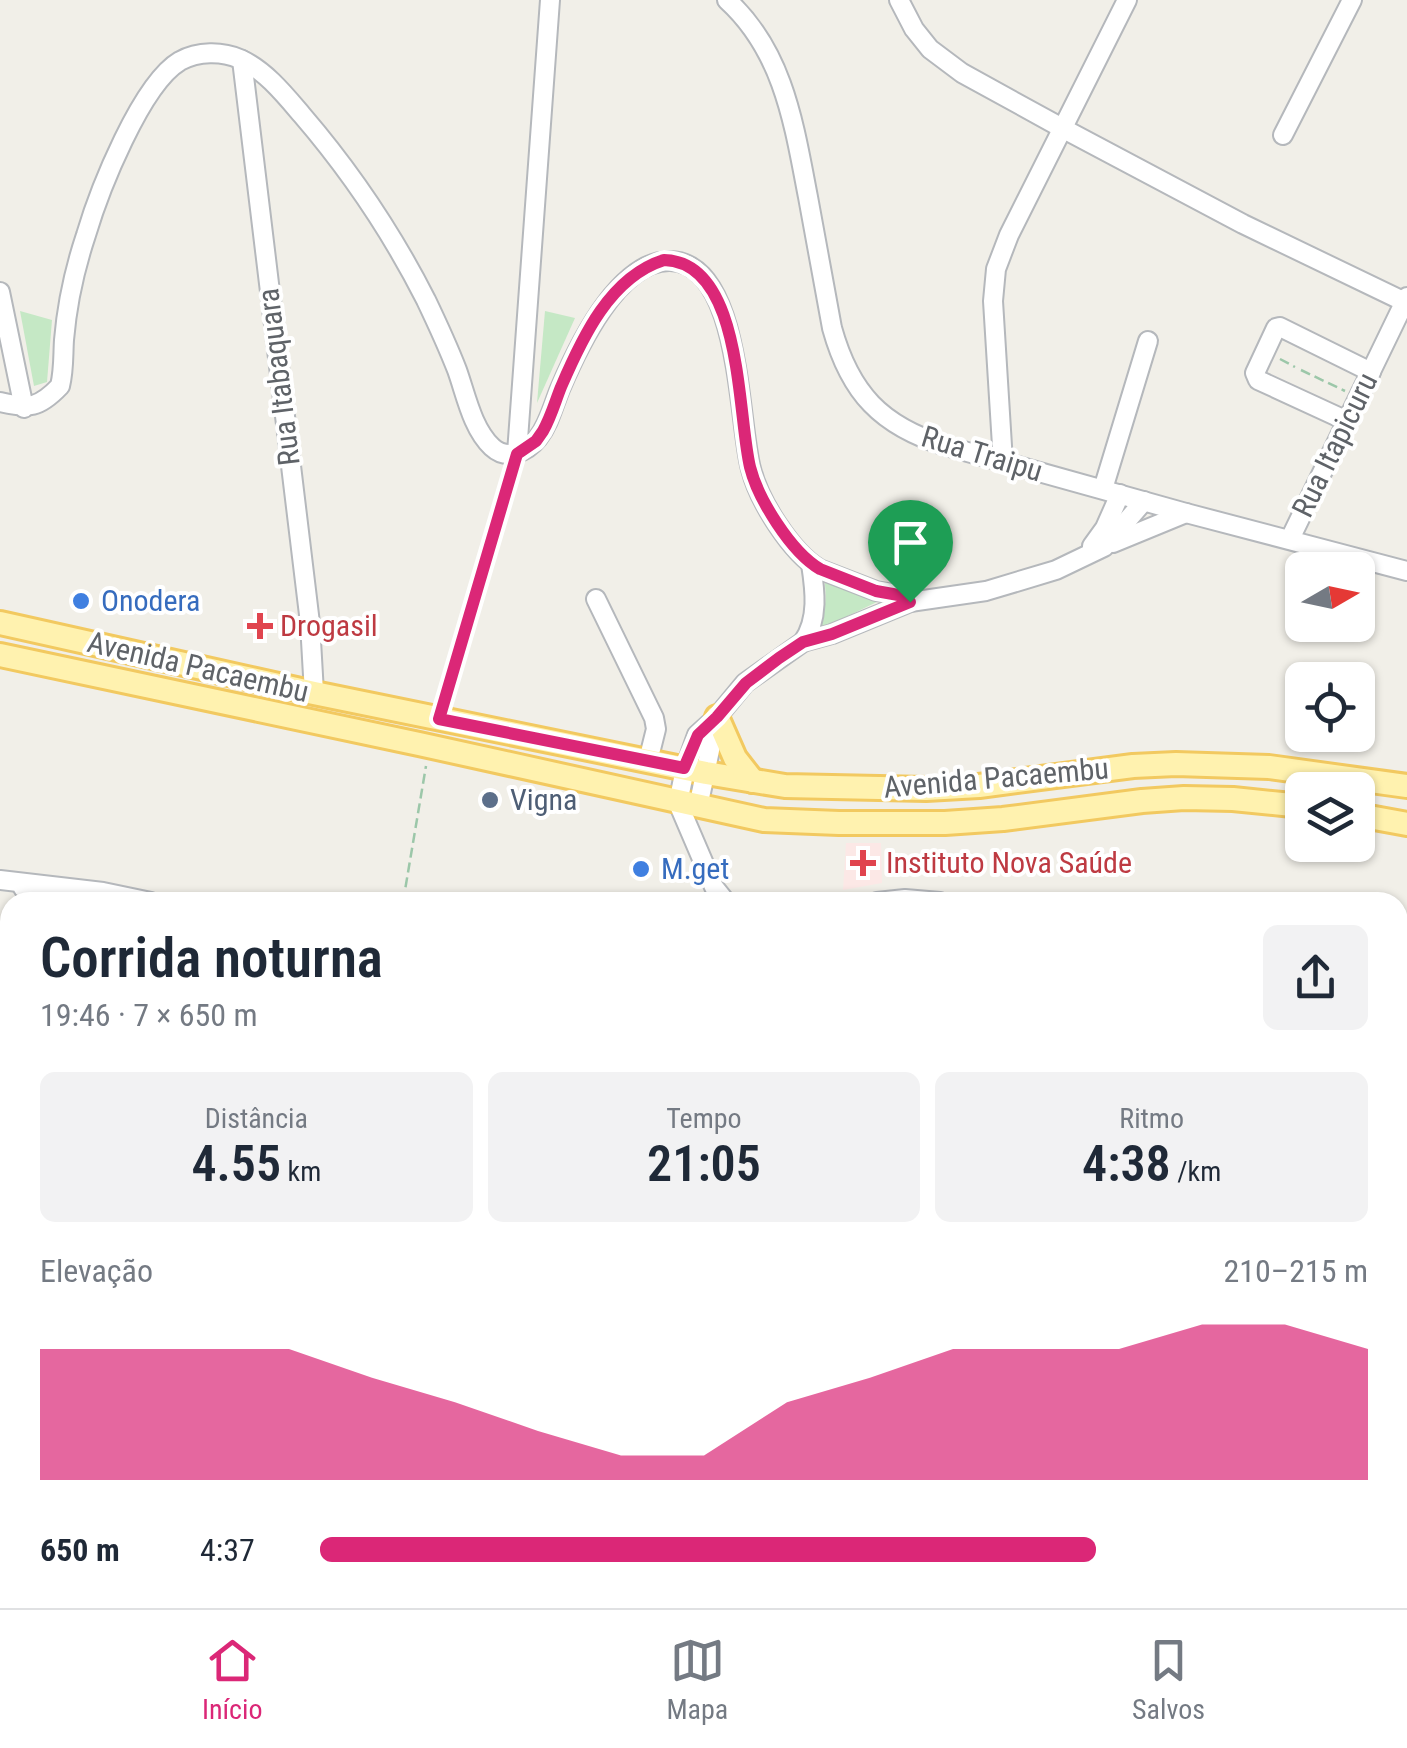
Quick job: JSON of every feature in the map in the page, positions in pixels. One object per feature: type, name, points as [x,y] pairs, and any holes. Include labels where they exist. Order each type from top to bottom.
[{"type":"main road","name":"Avenida Pacaembu","points":[[0,623],[314,694],[785,786],[926,789],[1133,766],[1192,764],[1269,767],[1407,786]]},
{"type":"main road","name":"Avenida Pacaembu","points":[[0,655],[764,820],[890,823],[1004,818],[1184,798],[1285,804]]},
{"type":"main road","points":[[717,717],[735,758],[753,781]]},
{"type":"main road","points":[[1375,818],[1407,824]]},
{"type":"street","points":[[517,454],[550,0]]},
{"type":"street","name":"Rua Traipu","points":[[727,0],[756,32],[784,88],[832,328],[849,376],[880,414],[919,438],[1186,513],[1290,539],[1377,555],[1407,571]]},
{"type":"street","points":[[899,0],[930,49],[973,79],[1243,224],[1406,301]]},
{"type":"street","points":[[1003,462],[993,301],[996,269],[1127,0]]},
{"type":"street","points":[[1284,135],[1352,0]]},
{"type":"street","points":[[0,402],[24,408],[39,404],[60,386],[68,310],[85,236],[108,175],[155,86],[168,70],[194,56],[212,54],[242,60],[283,93],[366,198],[427,302],[484,436],[493,448],[517,454],[536,441],[584,338],[616,292],[650,265],[664,260],[687,264],[698,271],[716,298],[736,360],[755,482],[783,532],[811,564],[876,591],[904,596],[910,602]]},
{"type":"street","name":"Rua Itabaquara","points":[[242,60],[310,623],[314,694]]},
{"type":"street","points":[[0,292],[24,408]]},
{"type":"street","name":"Rua Itapicuru","points":[[1290,539],[1406,301]]},
{"type":"street","points":[[1347,421],[1258,380],[1254,373],[1280,326],[1370,372]]},
{"type":"street","points":[[1081,557],[1106,528],[1148,341]]},
{"type":"street","points":[[1104,548],[1144,501]]},
{"type":"street","points":[[803,642],[910,602],[986,591],[1056,570],[1186,513]]},
{"type":"street","points":[[718,892],[688,805],[698,735],[746,683],[803,642],[812,630],[811,564]]},
{"type":"street","points":[[596,599],[654,718],[656,729],[648,762]]},
{"type":"street","points":[[5,881],[103,892]]},
{"type":"street","points":[[5,881],[31,892]]},
{"type":"path","points":[[1301,370],[1358,398]]},
{"type":"path","points":[[439,719],[517,454]]},
{"type":"path","points":[[405,892],[429,746]]},
{"type":"shaded area","name":"Instituto Nova Saúde","points":[[846,843],[881,843],[882,883],[843,890]]},
{"type":"green space","points":[[20,311],[52,320],[47,382],[34,386]]},
{"type":"green space","points":[[545,311],[575,318],[537,403]]},
{"type":"green space","points":[[824,578],[881,600],[821,629]]},
{"type":"place","name":"Onodera","points":[[81,601]]},
{"type":"place","name":"Drogasil","points":[[260,626]]},
{"type":"place","name":"Vigna","points":[[490,800]]},
{"type":"place","name":"Instituto Nova Saúde","points":[[863,863]]},
{"type":"place","name":"M.get","points":[[641,869]]},
{"type":"route","points":[[664,260],[687,264],[698,271],[716,298],[736,360],[750,468],[783,532],[820,569],[876,591],[904,596],[910,602],[803,642],[779,658],[746,683],[698,735],[684,768],[439,719],[517,454],[543,431],[584,338],[601,311],[635,274],[664,260]]}]
